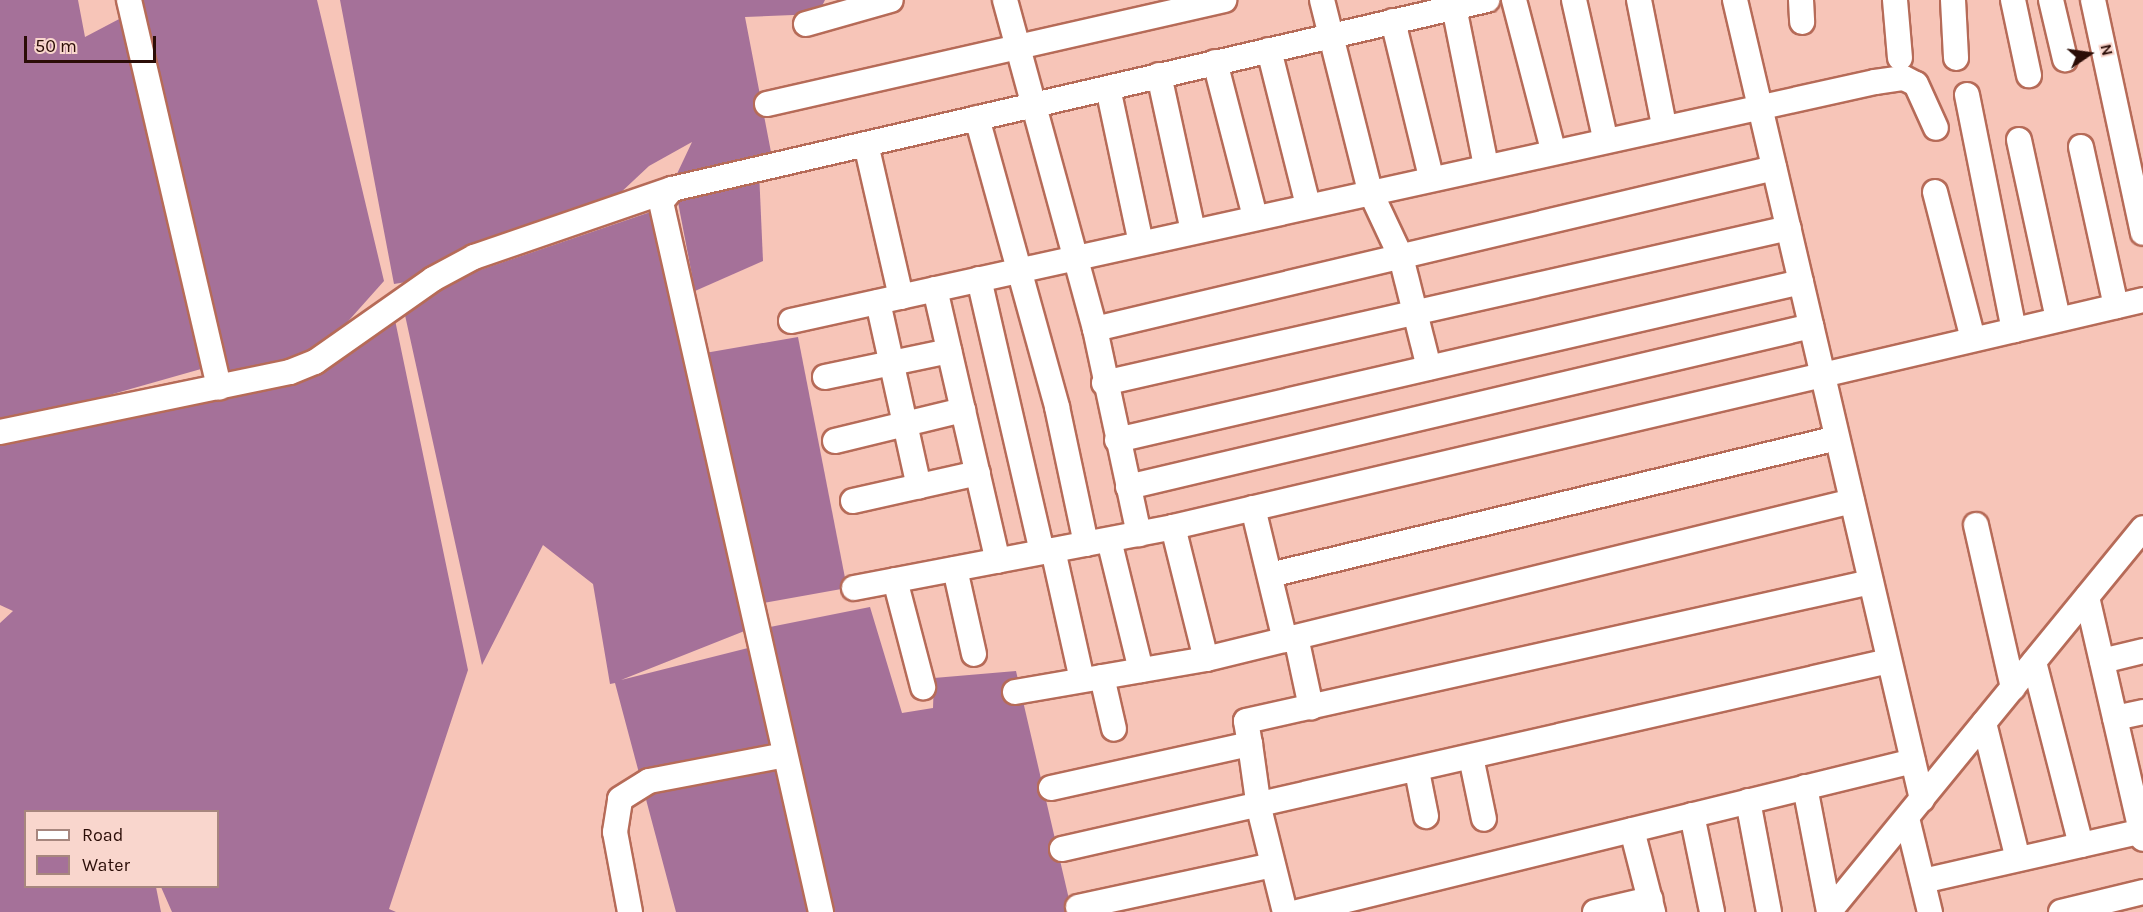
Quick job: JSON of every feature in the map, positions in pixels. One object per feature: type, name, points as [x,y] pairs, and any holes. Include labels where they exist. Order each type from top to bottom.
[{"type":"street","points":[[129,0],[219,388]]},
{"type":"street","points":[[806,24],[891,0]]},
{"type":"street","points":[[1005,0],[1073,258],[1095,329],[1104,383],[1139,534]]},
{"type":"street","points":[[767,104],[1224,0]]},
{"type":"street","points":[[1322,0],[1370,191],[1401,257],[1412,313],[1429,368]]},
{"type":"street","points":[[0,432],[219,388],[315,362],[433,279],[474,257],[672,189],[1487,0]]},
{"type":"street","points":[[1514,0],[1553,150]]},
{"type":"street","points":[[1574,0],[1605,138]]},
{"type":"street","points":[[1639,0],[1664,125]]},
{"type":"street","points":[[1735,0],[1922,799]]},
{"type":"street","points":[[1895,0],[1900,58]]},
{"type":"street","points":[[1953,0],[1956,58]]},
{"type":"street","points":[[2013,0],[2029,75]]},
{"type":"street","points":[[2051,0],[2065,59]]},
{"type":"street","points":[[2093,0],[2143,233]]},
{"type":"street","points":[[1454,7],[1486,165]]},
{"type":"street","points":[[1393,21],[1431,177]]},
{"type":"street","points":[[1269,50],[1308,205]]},
{"type":"street","points":[[1215,62],[1255,217]]},
{"type":"street","points":[[1159,75],[1193,231]]},
{"type":"street","points":[[791,321],[1760,104],[1904,78],[1925,95],[1936,128]]},
{"type":"street","points":[[1108,87],[1141,243]]},
{"type":"street","points":[[1967,96],[2014,330]]},
{"type":"street","points":[[977,118],[1017,271],[1097,542],[1141,670]]},
{"type":"street","points":[[2019,140],[2058,320]]},
{"type":"street","points":[[866,144],[901,297]]},
{"type":"street","points":[[2081,147],[2116,306]]},
{"type":"street","points":[[1095,329],[1774,168]]},
{"type":"street","points":[[672,189],[661,202],[821,912]]},
{"type":"street","points":[[1935,192],[1973,339]]},
{"type":"street","points":[[1104,383],[1789,228]]},
{"type":"street","points":[[979,279],[1048,551],[1092,678],[1114,729]]},
{"type":"street","points":[[1117,440],[1801,282]]},
{"type":"street","points":[[935,289],[998,561]]},
{"type":"street","points":[[854,588],[1173,527],[2143,300]]},
{"type":"street","points":[[878,302],[919,487]]},
{"type":"street","points":[[1128,487],[1811,326]]},
{"type":"street","points":[[825,377],[893,365],[949,351]]},
{"type":"street","points":[[835,441],[963,410]]},
{"type":"street","points":[[1270,574],[1838,438]]},
{"type":"street","points":[[853,501],[978,473]]},
{"type":"street","points":[[1015,692],[1206,659],[1852,501]]},
{"type":"street","points":[[1253,508],[1270,574],[1311,707]]},
{"type":"street","points":[[1976,525],[2013,688]]},
{"type":"street","points":[[1173,527],[1206,659]]},
{"type":"street","points":[[1829,912],[2143,528]]},
{"type":"street","points":[[955,568],[974,654]]},
{"type":"street","points":[[895,580],[923,687]]},
{"type":"street","points":[[1285,912],[1259,808],[1246,721],[1871,582]]},
{"type":"street","points":[[1923,881],[2081,845],[2142,834],[2136,780],[2115,718],[2087,597]]},
{"type":"street","points":[[2102,661],[2143,651]]},
{"type":"street","points":[[1062,849],[1259,808],[1889,660]]},
{"type":"street","points":[[2034,662],[2081,845]]},
{"type":"street","points":[[2115,718],[2143,712]]},
{"type":"street","points":[[1984,723],[2018,860]]},
{"type":"street","points":[[1051,788],[1250,744]]},
{"type":"street","points":[[630,912],[615,832],[620,799],[649,781],[785,754]]},
{"type":"street","points":[[1471,757],[1484,819]]},
{"type":"street","points":[[1298,912],[1913,761]]},
{"type":"street","points":[[1417,771],[1426,816]]},
{"type":"street","points":[[1805,787],[1829,912]]},
{"type":"street","points":[[1748,801],[1769,912]]},
{"type":"street","points":[[1692,815],[1712,912]]},
{"type":"street","points":[[1906,818],[1930,912]]},
{"type":"street","points":[[1595,912],[1652,905],[1632,830]]},
{"type":"street","points":[[1078,907],[1273,865]]},
{"type":"street","points":[[2061,912],[2143,892]]},
{"type":"water","points":[[0,0],[78,0],[85,37],[142,7],[140,0],[317,0],[384,281],[326,346],[395,320],[468,670],[389,909],[396,912],[172,912],[161,888],[219,888],[219,810],[24,810],[24,888],[156,888],[161,912],[0,912],[0,623],[13,611],[0,605],[0,437],[231,377],[160,88],[174,223],[201,369],[0,426]]},
{"type":"water","points":[[340,0],[825,0],[818,14],[745,17],[771,152],[675,178],[692,142],[649,166],[617,196],[540,221],[425,279],[394,284]]},
{"type":"water","points":[[759,171],[763,261],[695,291],[677,197]]},
{"type":"water","points":[[671,205],[747,630],[621,680],[752,647],[813,912],[676,912],[615,683],[610,684],[593,584],[543,545],[482,665],[401,297]]},
{"type":"water","points":[[798,337],[847,588],[753,605],[705,353]]},
{"type":"water","points":[[870,607],[902,713],[933,708],[934,678],[1016,671],[1072,912],[834,912],[770,627]]}]
